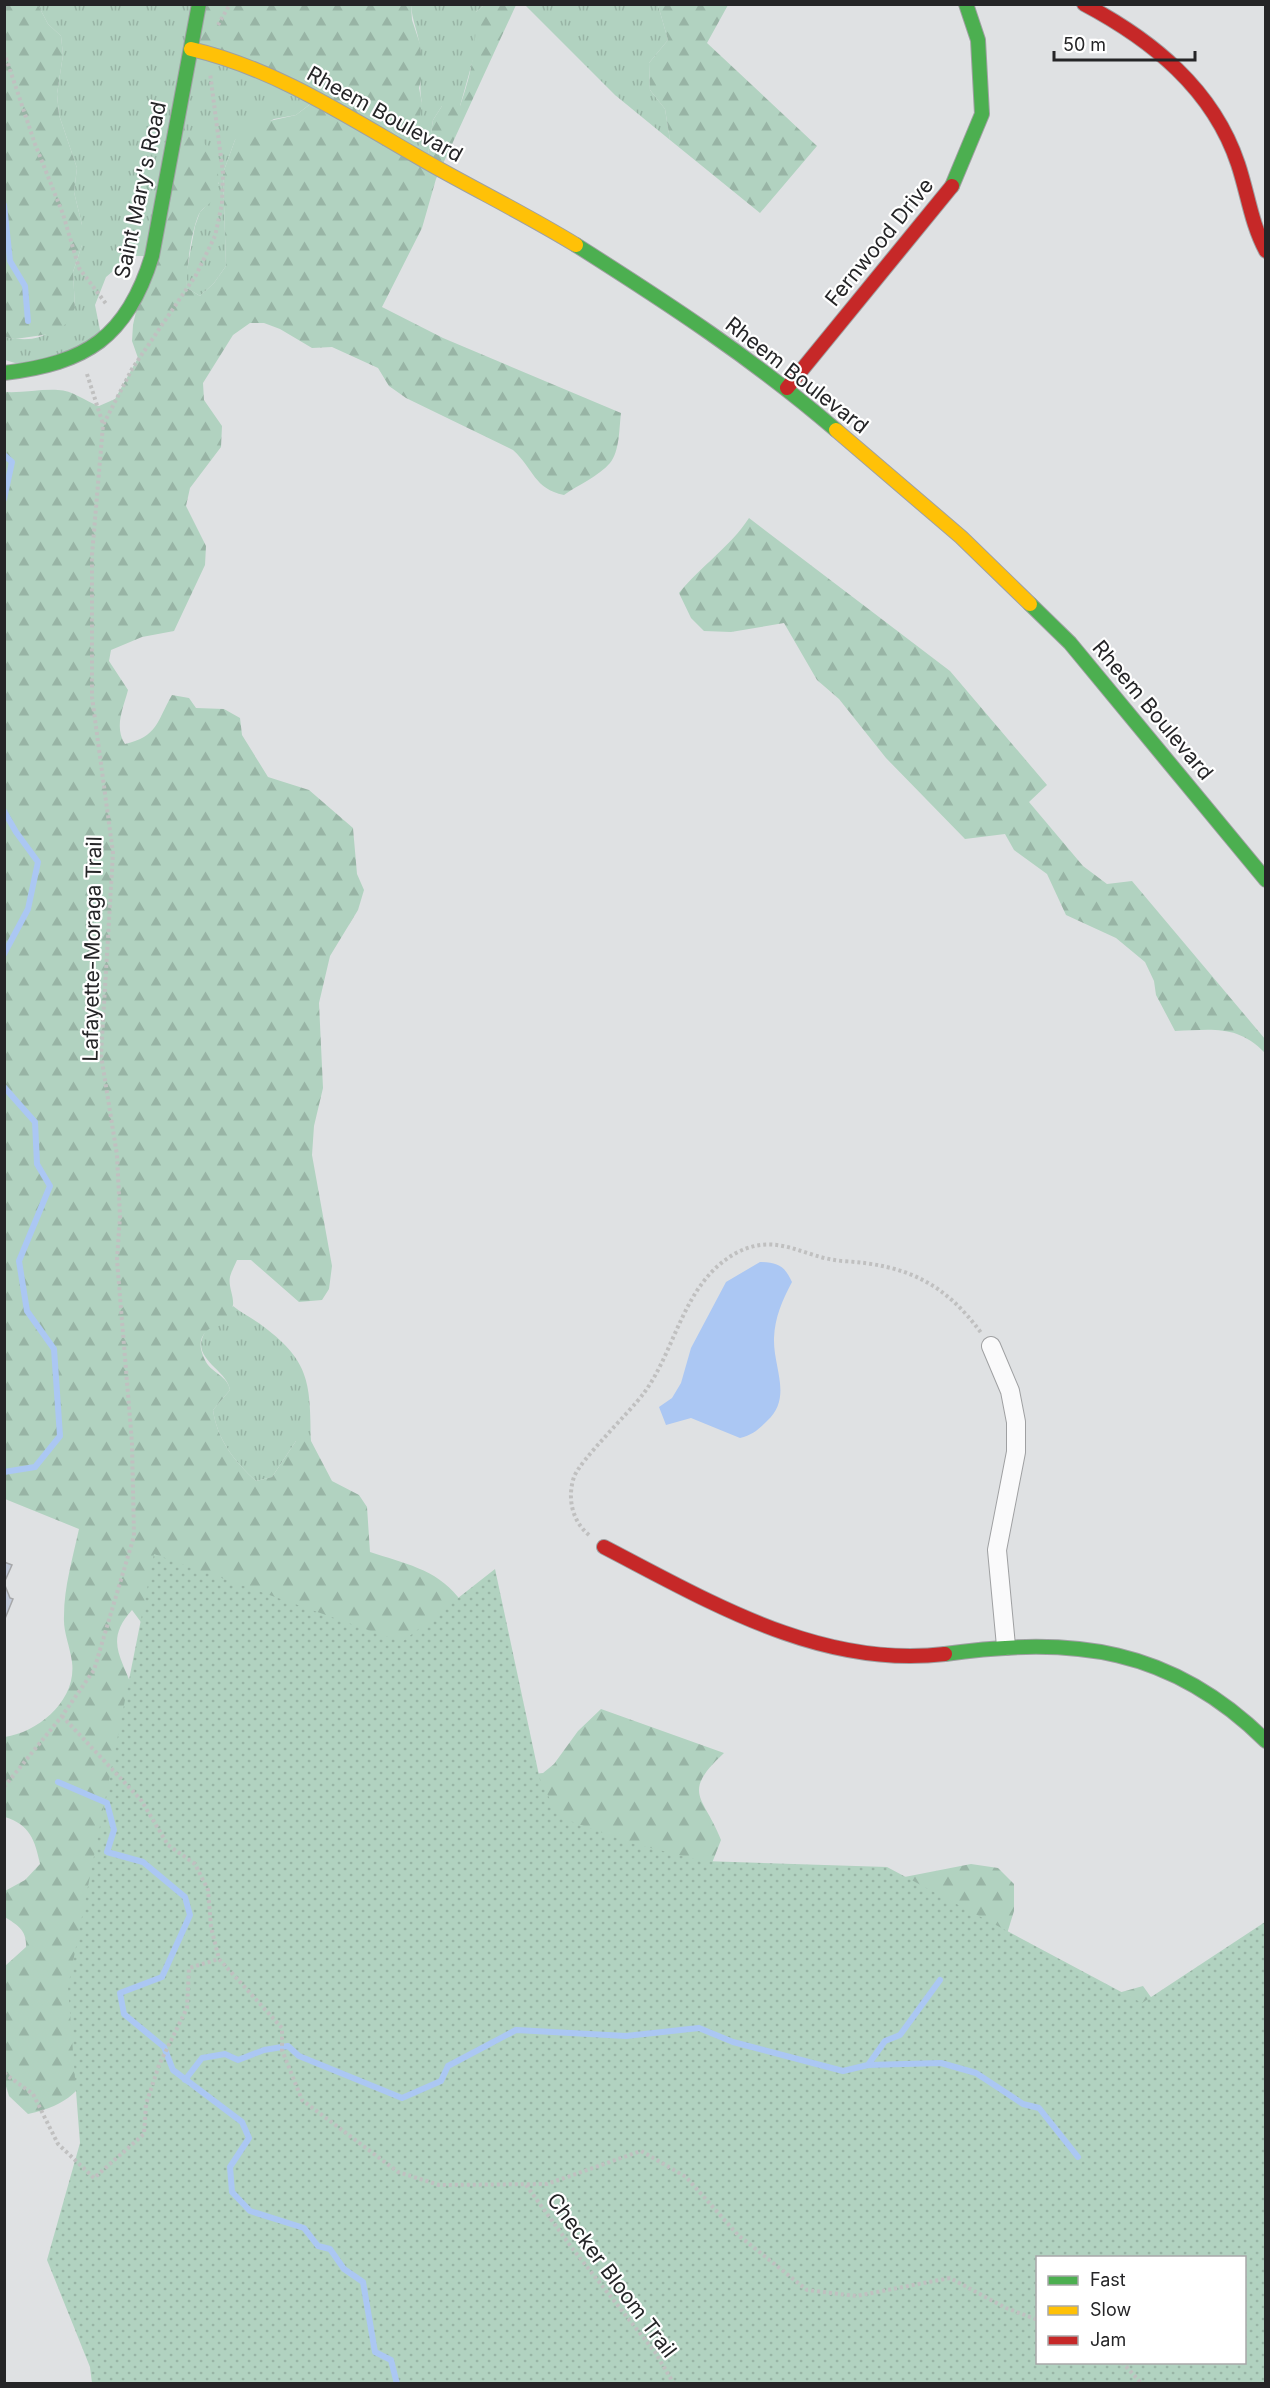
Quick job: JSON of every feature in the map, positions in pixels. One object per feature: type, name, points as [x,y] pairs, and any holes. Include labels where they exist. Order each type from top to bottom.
[{"type":"street","name":"Saint Mary's Road","points":[[4,373],[52,366],[79,355],[102,340],[121,323],[146,280],[199,4]]},
{"type":"street","name":"Fernwood Drive","points":[[787,388],[949,192],[969,150],[982,114],[982,80],[978,40],[966,4]]},
{"type":"street","points":[[1084,4],[1140,36],[1180,70],[1212,110],[1237,162],[1258,239],[1266,251]]},
{"type":"street","name":"Rheem Boulevard","points":[[191,49],[226,57],[318,98],[441,170],[531,217],[671,304],[787,388],[961,537],[1070,643],[1266,880]]},
{"type":"street","points":[[4,360],[35,369]]},
{"type":"street","points":[[991,1346],[1010,1391],[1016,1422],[1016,1452],[997,1550],[1006,1646]]},
{"type":"street","points":[[604,1547],[721,1606],[810,1643],[905,1657],[1006,1646],[1082,1647],[1106,1651],[1172,1672],[1192,1682],[1228,1707],[1266,1741]]},
{"type":"path","name":"Lafayette-Moraga Trail","points":[[4,1787],[62,1716],[94,1670],[134,1536],[132,1443],[117,1260],[120,1216],[117,1155],[101,1055],[113,853],[92,697],[92,555],[103,425],[132,369],[196,275],[215,236],[222,204],[223,173],[210,82],[211,53],[216,27],[230,4]]},
{"type":"path","points":[[4,52],[35,144],[63,214],[79,268],[121,323]]},
{"type":"path","points":[[79,355],[98,403],[103,425]]},
{"type":"path","points":[[604,1547],[585,1531],[571,1503],[575,1474],[616,1427],[657,1374],[686,1310],[699,1288],[715,1268],[738,1252],[762,1243],[780,1243],[816,1256],[882,1265],[921,1277],[959,1305],[991,1346]]},
{"type":"path","points":[[62,1716],[141,1800],[168,1845],[195,1863],[208,1890],[211,1927],[219,1959],[282,2028],[282,2050],[302,2100],[398,2172],[439,2185],[547,2184],[641,2151],[686,2177],[738,2235],[807,2290],[856,2296],[950,2278],[1006,2308],[1036,2319]]},
{"type":"path","points":[[4,2073],[33,2094],[58,2144],[94,2178],[144,2134],[146,2104],[159,2065],[187,2008],[189,1968],[219,1959]]},
{"type":"path","name":"Checker Bloom Trail","points":[[525,2185],[655,2352],[674,2384]]},
{"type":"path","points":[[1124,2364],[1142,2384]]},
{"type":"green space","points":[[4,5],[38,5],[48,24],[61,36],[63,55],[57,94],[59,115],[77,168],[74,192],[82,225],[82,245],[73,272],[75,308],[66,324],[50,334],[15,339],[4,337]]},
{"type":"green space","points":[[38,5],[199,5],[318,98],[296,115],[274,119],[235,140],[223,173],[226,266],[214,283],[200,296],[187,288],[186,275],[195,226],[200,212],[211,201],[219,182],[152,256],[131,256],[106,277],[95,305],[102,340],[35,369],[5,360],[4,337],[28,339],[45,335],[75,308],[73,272],[82,245],[82,225],[74,192],[77,168],[59,115],[57,94],[63,55],[61,36],[48,24]]},
{"type":"green space","points":[[199,5],[411,5],[412,20],[420,44],[423,72],[419,88],[422,103],[419,121],[409,127],[378,119],[427,161],[433,120],[442,106],[460,106],[464,94],[473,60],[476,12],[484,5],[516,5],[436,179],[422,228],[382,307],[443,338],[621,413],[617,446],[610,463],[564,495],[540,483],[513,450],[406,398],[389,386],[378,368],[332,347],[312,348],[280,329],[264,323],[250,323],[233,335],[203,383],[204,400],[222,426],[221,447],[190,488],[186,506],[206,546],[205,565],[174,631],[142,637],[111,650],[109,661],[128,690],[120,718],[122,738],[125,744],[136,741],[150,732],[159,721],[172,695],[189,698],[196,708],[224,709],[240,718],[242,735],[268,777],[309,790],[353,828],[357,874],[364,890],[358,910],[330,956],[319,1003],[323,1088],[314,1126],[312,1155],[332,1266],[329,1289],[322,1300],[299,1302],[251,1260],[237,1260],[230,1277],[233,1305],[230,1313],[210,1328],[201,1340],[201,1350],[206,1362],[226,1381],[230,1390],[213,1410],[218,1431],[234,1457],[256,1481],[272,1477],[296,1441],[311,1441],[332,1481],[359,1495],[367,1507],[370,1552],[429,1573],[449,1587],[458,1597],[513,1776],[543,1773],[554,1764],[578,1731],[601,1709],[724,1753],[711,1767],[699,1787],[703,1804],[721,1840],[712,1863],[884,1881],[971,1864],[998,1868],[1014,1884],[1014,1911],[1006,1937],[1118,1993],[1143,1986],[1153,2000],[421,2384],[104,2059],[80,2088],[64,2101],[28,2114],[9,2096],[5,2083],[5,1966],[26,1947],[26,1941],[23,1932],[5,1917],[5,1891],[25,1880],[40,1864],[36,1848],[26,1829],[5,1817],[5,1737],[31,1729],[42,1721],[62,1701],[68,1689],[72,1676],[72,1662],[64,1622],[64,1605],[79,1529],[5,1499],[5,392],[63,390],[99,406],[115,399],[138,358],[132,341],[133,325],[176,133],[202,140],[217,169],[216,193],[212,201],[199,214],[187,271],[187,288],[200,296],[214,283],[226,266],[223,173],[235,140],[252,125],[296,115],[317,99],[191,49]],"holes":[[[132,1610],[152,1637],[133,1690],[120,1658],[117,1640],[119,1631]]]},
{"type":"green space","points":[[411,5],[484,5],[476,12],[476,49],[460,106],[442,106],[433,120],[427,161],[378,119],[409,127],[422,103],[420,47]]},
{"type":"green space","points":[[525,5],[658,5],[668,40],[649,63],[650,90],[665,109],[670,140],[615,95]]},
{"type":"green space","points":[[658,5],[728,5],[707,43],[817,146],[760,213],[670,140],[665,109],[650,90],[649,63],[668,40]]},
{"type":"green space","points":[[749,518],[950,671],[1047,785],[1029,802],[1083,866],[1107,884],[1132,881],[1265,1039],[1265,1053],[1255,1044],[1234,1033],[1212,1030],[1175,1031],[1156,995],[1154,981],[1145,962],[1116,938],[1066,915],[1047,874],[1014,850],[1005,834],[965,839],[886,758],[839,699],[817,680],[784,623],[731,632],[704,631],[691,618],[679,593],[733,538]]},
{"type":"green space","points":[[233,1306],[264,1327],[291,1352],[305,1376],[310,1404],[311,1441],[296,1441],[272,1477],[256,1481],[234,1457],[218,1431],[213,1410],[230,1390],[223,1376],[205,1357],[202,1350],[201,1341],[205,1332]]},
{"type":"green space","points":[[154,1554],[402,1642],[495,1569],[540,1780],[559,1817],[631,1843],[703,1861],[887,1867],[1142,2003],[1265,1922],[1265,2383],[92,2383],[90,2367],[47,2260],[80,2143],[68,1987]]},
{"type":"water","points":[[760,1262],[780,1266],[792,1282],[780,1309],[775,1330],[774,1349],[780,1392],[775,1412],[758,1430],[740,1438],[691,1418],[666,1425],[659,1407],[672,1398],[681,1383],[691,1348],[726,1282]]},
{"type":"building","points":[[4,1562],[12,1565],[4,1583]]},
{"type":"building","points":[[4,1583],[10,1598],[13,1599],[4,1621]]},
{"type":"waterway","points":[[4,205],[10,261],[25,286],[28,321]]},
{"type":"waterway","points":[[4,455],[12,462],[4,499]]},
{"type":"waterway","points":[[4,811],[38,862],[28,909],[4,954]]},
{"type":"waterway","points":[[4,1087],[35,1122],[37,1164],[50,1186],[19,1261],[27,1311],[54,1349],[60,1436],[35,1467],[4,1472]]},
{"type":"waterway","points":[[58,1782],[107,1803],[114,1830],[107,1852],[143,1862],[185,1897],[190,1915],[162,1977],[120,1993],[124,2014],[164,2047],[173,2070],[242,2122],[249,2138],[230,2167],[232,2192],[250,2211],[304,2228],[318,2246],[330,2249],[344,2269],[363,2282],[375,2352],[391,2360],[397,2384]]},
{"type":"waterway","points":[[868,2065],[885,2041],[900,2035],[940,1980]]},
{"type":"waterway","points":[[185,2080],[202,2058],[225,2054],[238,2060],[264,2050],[288,2046],[299,2056],[402,2098],[441,2081],[448,2066],[516,2030],[626,2036],[699,2028],[733,2042],[843,2071],[868,2065],[941,2063],[976,2073],[1023,2104],[1039,2108],[1078,2157]]},
{"type":"traffic: fast","points":[[4,373],[58,362],[80,353],[99,342],[116,326],[130,307],[142,284],[152,256],[199,4]]},
{"type":"traffic: fast","points":[[952,186],[982,114],[978,40],[966,4]]},
{"type":"traffic: fast","points":[[576,245],[742,356],[836,430]]},
{"type":"traffic: fast","points":[[1030,604],[1070,643],[1266,880]]},
{"type":"traffic: fast","points":[[945,1654],[1036,1647],[1078,1649],[1118,1656],[1156,1667],[1194,1685],[1230,1710],[1266,1741]]},
{"type":"traffic: slow","points":[[191,49],[257,70],[320,100],[576,245]]},
{"type":"traffic: slow","points":[[836,430],[961,537],[1030,604]]},
{"type":"traffic: jam","points":[[1084,4],[1109,18],[1156,51],[1177,69],[1213,112],[1238,164],[1253,219],[1266,251]]},
{"type":"traffic: jam","points":[[787,388],[952,186]]},
{"type":"traffic: jam","points":[[604,1547],[726,1609],[768,1627],[811,1641],[854,1651],[899,1656],[945,1654]]}]
